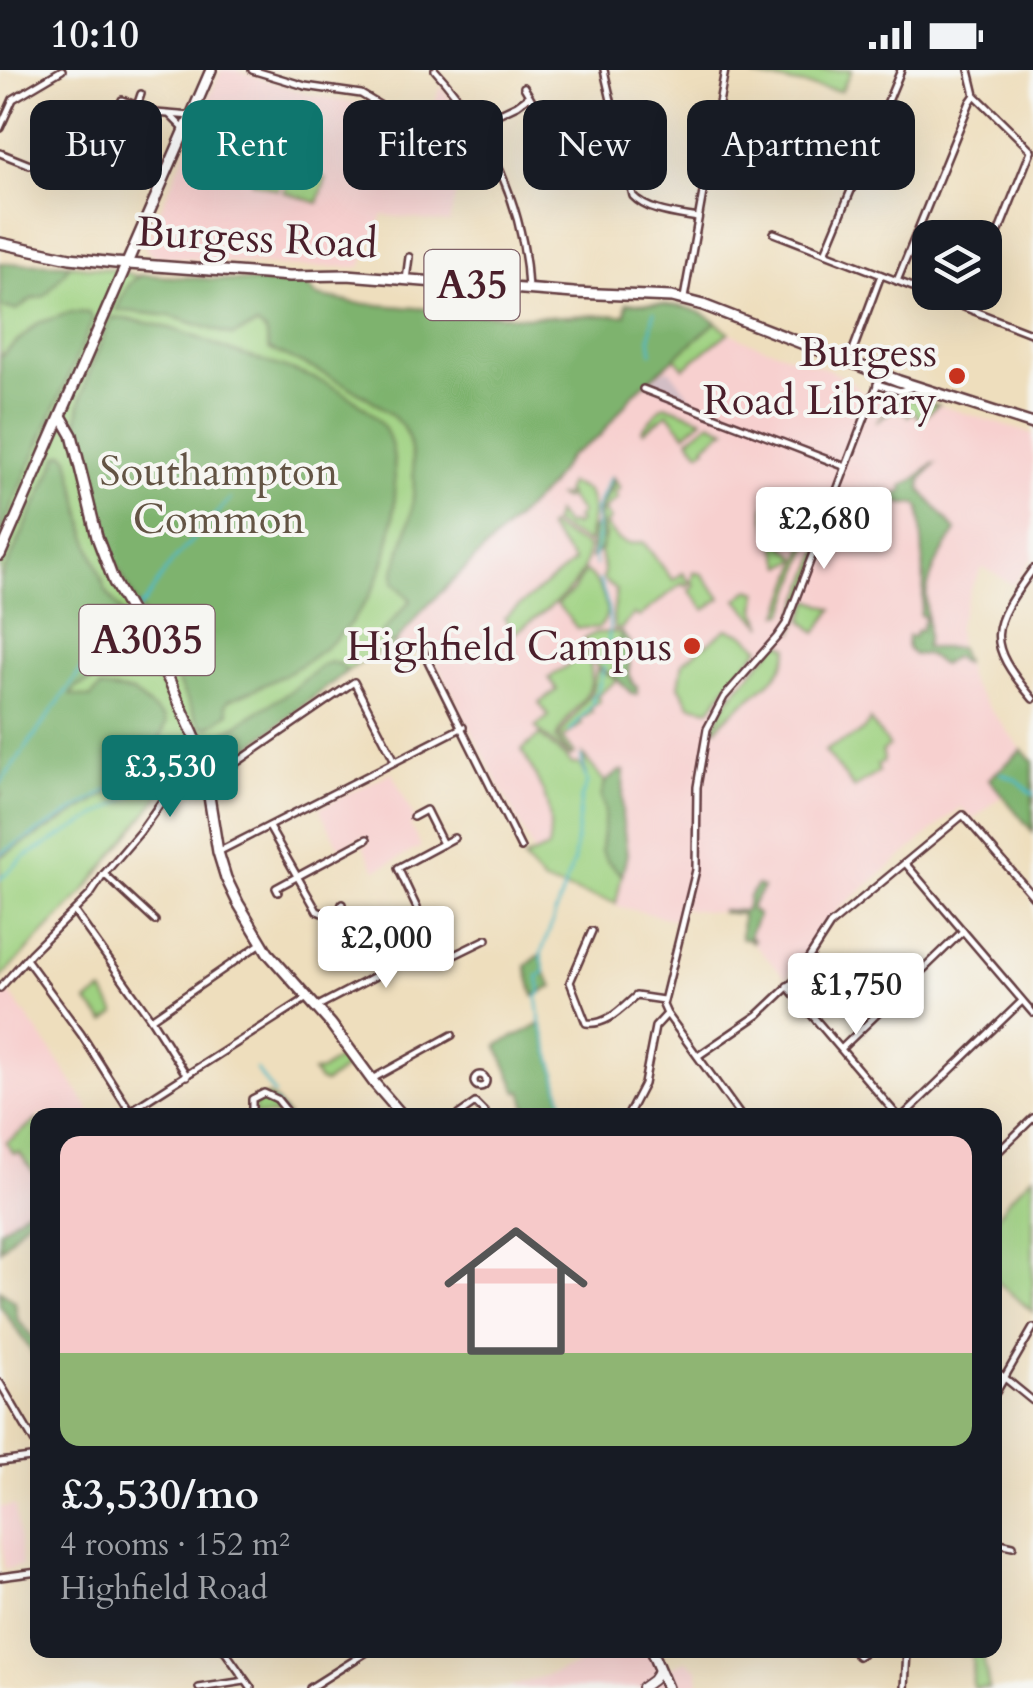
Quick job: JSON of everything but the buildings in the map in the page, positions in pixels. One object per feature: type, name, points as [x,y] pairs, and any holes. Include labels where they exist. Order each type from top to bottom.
[{"type":"main road","points":[[198,100],[211,70]]},
{"type":"main road","points":[[0,554],[182,137]]},
{"type":"main road","name":"Burgess Road","points":[[0,243],[70,258],[126,264],[290,276],[347,274],[528,290],[684,298],[880,379],[1033,424]]},
{"type":"main road","points":[[103,262],[114,292]]},
{"type":"main road","name":"A3035","points":[[60,416],[72,435],[97,537],[114,582],[170,682],[190,727],[207,784],[226,878],[261,944],[396,1108]]},
{"type":"main road","points":[[654,1658],[667,1688]]},
{"type":"street","points":[[0,128],[14,99],[62,70]]},
{"type":"street","points":[[252,70],[305,86],[361,94],[371,100]]},
{"type":"street","points":[[435,70],[458,100]]},
{"type":"street","points":[[604,70],[633,196],[644,205],[698,218]]},
{"type":"street","points":[[719,100],[725,70]]},
{"type":"street","points":[[825,253],[900,70]]},
{"type":"street","points":[[970,70],[976,95],[1032,152],[1002,225]]},
{"type":"street","points":[[503,112],[531,99],[524,87]]},
{"type":"street","points":[[140,100],[142,94]]},
{"type":"street","points":[[896,281],[976,95]]},
{"type":"street","points":[[162,112],[182,115]]},
{"type":"street","points":[[170,114],[182,127]]},
{"type":"street","points":[[0,153],[30,164]]},
{"type":"street","points":[[503,177],[523,249],[528,290]]},
{"type":"street","points":[[684,298],[703,190]]},
{"type":"street","points":[[774,232],[912,287]]},
{"type":"street","points":[[406,280],[409,257]]},
{"type":"street","points":[[854,350],[881,275]]},
{"type":"street","points":[[972,310],[1033,334]]},
{"type":"street","points":[[735,1108],[667,1014],[664,1000],[696,870],[697,787],[706,729],[724,697],[786,624],[880,379]]},
{"type":"street","points":[[643,389],[846,467]]},
{"type":"street","points":[[1033,569],[1007,605],[998,634],[1004,661],[1033,699]]},
{"type":"street","points":[[422,649],[521,848]]},
{"type":"street","points":[[207,784],[354,682],[395,761]]},
{"type":"street","points":[[218,852],[463,727]]},
{"type":"street","points":[[0,988],[74,912],[167,794],[201,760]]},
{"type":"street","points":[[413,817],[426,810],[443,844]]},
{"type":"street","points":[[698,1056],[758,1015],[806,965],[830,925],[963,815],[1033,896]]},
{"type":"street","points":[[268,827],[317,911],[341,910]]},
{"type":"street","points":[[278,892],[276,888],[358,847],[366,838]]},
{"type":"street","points":[[454,838],[398,868],[442,962],[487,938]]},
{"type":"street","points":[[904,862],[1033,1013]]},
{"type":"street","points":[[104,874],[155,921]]},
{"type":"street","points":[[74,912],[152,1018],[187,1076]]},
{"type":"street","points":[[592,931],[570,982],[586,1023],[593,1025],[614,1016],[636,996],[664,1000]]},
{"type":"street","points":[[842,1048],[963,931]]},
{"type":"street","points":[[152,1018],[261,944]]},
{"type":"street","points":[[316,1007],[435,945]]},
{"type":"street","points":[[26,958],[80,1034],[124,1108]]},
{"type":"street","points":[[787,986],[895,1108]]},
{"type":"street","points":[[135,1108],[307,998]]},
{"type":"street","points":[[908,1108],[1022,1001]]},
{"type":"street","points":[[632,1108],[644,1084],[655,1027],[667,1014]]},
{"type":"street","points":[[372,1079],[452,1035]]},
{"type":"street","points":[[252,1108],[252,1099],[264,1093],[274,1096],[284,1108]]},
{"type":"street","points":[[1002,1148],[1033,1118]]},
{"type":"street","points":[[1002,1382],[1033,1328]]},
{"type":"street","points":[[1004,1378],[1033,1400]]},
{"type":"street","points":[[0,1383],[30,1434]]},
{"type":"street","points":[[0,1462],[30,1459]]},
{"type":"street","points":[[1002,1544],[1013,1546]]},
{"type":"street","points":[[0,1577],[30,1573]]},
{"type":"street","points":[[230,1658],[250,1688]]},
{"type":"street","points":[[310,1688],[357,1658]]},
{"type":"street","points":[[904,1688],[906,1658]]},
{"type":"street","points":[[642,1688],[659,1671]]},
{"type":"street","points":[[199,1688],[245,1680]]},
{"type":"shaded area","points":[[221,70],[235,70],[308,94],[343,101],[343,190],[456,190],[449,223],[383,215],[361,267],[288,267],[154,256],[145,244],[182,159],[182,190],[323,190],[323,100],[208,100]]},
{"type":"shaded area","points":[[441,86],[451,100],[435,100]]},
{"type":"shaded area","name":"Highfield Campus","points":[[711,318],[721,328],[747,341],[828,369],[862,392],[894,401],[899,396],[938,405],[1033,434],[1033,557],[1013,585],[983,567],[957,628],[971,684],[1022,750],[989,779],[1002,796],[973,820],[961,807],[838,910],[786,978],[749,939],[741,938],[741,914],[680,907],[676,920],[544,883],[523,859],[534,853],[431,652],[425,644],[400,655],[392,650],[397,638],[421,612],[550,485],[569,456],[599,437],[633,394],[676,357]]},
{"type":"shaded area","points":[[669,369],[697,405],[648,385]]},
{"type":"shaded area","points":[[392,772],[416,822],[410,825],[421,847],[376,870],[363,846],[369,843],[365,836],[340,848],[319,808]]},
{"type":"shaded area","points":[[7,989],[89,1108],[30,1108],[30,1206],[0,1230],[0,996]]},
{"type":"shaded area","points":[[15,1506],[22,1566],[4,1569],[0,1507]]},
{"type":"shaded area","points":[[598,1658],[661,1658],[666,1669],[686,1661],[698,1669],[698,1688],[508,1688]]},
{"type":"green space","points":[[754,70],[852,70],[841,91],[755,77]]},
{"type":"green space","points":[[285,190],[322,190],[318,203]]},
{"type":"green space","name":"Southampton Common","points":[[0,263],[71,265],[137,276],[306,285],[317,296],[352,303],[523,317],[625,315],[627,303],[686,308],[689,345],[716,322],[729,332],[684,368],[675,357],[633,394],[599,437],[569,456],[550,485],[421,612],[392,650],[380,652],[347,671],[217,773],[210,772],[206,753],[195,759],[162,793],[84,892],[0,979]]},
{"type":"green space","points":[[0,263],[71,264],[45,296],[32,299],[17,310],[0,307]]},
{"type":"green space","points":[[143,275],[306,285],[317,296],[355,303],[523,317],[625,315],[627,303],[662,304],[685,307],[716,322],[633,394],[599,437],[569,456],[550,485],[421,612],[395,643],[386,643],[381,634],[411,600],[394,583],[414,491],[411,450],[399,422],[346,385],[269,349],[266,332],[257,325],[233,336],[170,316],[116,310],[130,284]]},
{"type":"green space","points":[[72,312],[89,313],[93,320],[0,534],[0,357],[38,323]]},
{"type":"green space","points":[[112,317],[174,330],[331,386],[349,395],[380,422],[392,447],[395,495],[391,535],[367,600],[348,626],[324,648],[297,668],[229,700],[229,713],[209,727],[202,726],[196,717],[113,558],[77,430],[85,386]]},
{"type":"green space","points":[[899,396],[938,405],[920,420],[914,411],[908,416],[899,405],[876,422]]},
{"type":"green space","points":[[665,405],[703,419],[685,434],[668,413],[644,432]]},
{"type":"green space","points":[[710,422],[726,429],[700,452],[689,439]]},
{"type":"green space","points":[[65,453],[106,591],[131,625],[132,634],[131,649],[125,658],[97,679],[76,687],[71,695],[90,698],[100,688],[132,692],[166,724],[152,757],[127,783],[0,857],[0,581],[59,455]]},
{"type":"green space","points":[[933,464],[921,480],[921,490],[956,531],[929,583],[925,648],[959,648],[964,663],[955,656],[942,665],[926,654],[914,655],[907,648],[908,636],[914,637],[917,630],[921,631],[925,617],[920,615],[924,577],[920,508],[890,499]]},
{"type":"green space","points":[[612,477],[615,481],[600,513],[602,547],[591,558],[592,530]]},
{"type":"green space","points":[[615,481],[620,488],[614,493],[618,498],[603,510],[610,520],[605,524],[613,535],[630,544],[643,542],[673,580],[683,573],[690,582],[687,587],[683,583],[639,617],[634,614],[621,629],[614,629],[616,590],[603,580],[600,552],[605,536],[599,518],[601,507]]},
{"type":"green space","points":[[569,483],[586,491],[591,501],[588,543],[552,524],[556,513],[566,526],[579,522],[576,518],[581,513],[568,497],[558,497],[568,494],[565,492]]},
{"type":"green space","points":[[768,501],[779,506],[777,510],[787,518],[781,543],[797,557],[783,566],[765,516]]},
{"type":"green space","points":[[816,514],[820,515],[785,613],[780,614]]},
{"type":"green space","points":[[831,520],[835,521],[794,632],[789,628]]},
{"type":"green space","points":[[548,526],[587,547],[586,561],[573,586],[515,633],[504,618],[574,562]]},
{"type":"green space","points":[[585,571],[604,598],[606,614],[598,628],[577,628],[557,604],[573,591]]},
{"type":"green space","points":[[694,572],[702,574],[721,598],[705,610],[690,591],[695,585]]},
{"type":"green space","points":[[750,589],[758,592],[756,610],[764,626],[737,600]]},
{"type":"green space","points":[[810,600],[833,609],[816,633],[803,620]]},
{"type":"green space","points":[[727,629],[744,634],[760,648],[710,709],[690,705],[679,686],[683,662]]},
{"type":"green space","points":[[595,633],[622,633],[615,650],[614,676],[595,665],[584,639]]},
{"type":"green space","points":[[622,633],[634,649],[630,651],[629,673],[637,686],[637,695],[614,676],[615,650]]},
{"type":"green space","points":[[779,642],[789,647],[779,671],[712,729],[729,698]]},
{"type":"green space","points":[[587,652],[591,668],[589,690],[556,738],[570,758],[535,727],[549,716],[539,703],[557,690],[549,678]]},
{"type":"green space","points":[[331,662],[347,671],[217,773],[210,772],[206,752],[216,738]]},
{"type":"green space","points":[[597,669],[617,680],[597,696],[600,701],[580,721],[582,724],[563,738],[575,754],[572,756],[559,740],[560,735],[591,693]]},
{"type":"green space","points":[[870,720],[889,746],[882,752],[882,763],[877,765],[879,772],[854,788],[825,751],[856,735]]},
{"type":"green space","points":[[540,735],[572,764],[579,764],[586,776],[583,755],[605,782],[602,848],[607,860],[622,875],[616,903],[544,883],[523,859],[548,848],[550,834],[548,808],[522,750]]},
{"type":"green space","points":[[1022,750],[1033,762],[1033,832],[989,779]]},
{"type":"green space","points":[[624,771],[622,816],[627,854],[622,875],[601,851],[605,811],[601,797],[605,782]]},
{"type":"green space","points":[[757,885],[763,888],[751,906],[758,915],[749,936],[752,942],[741,938],[742,914],[722,910],[745,911]]},
{"type":"green space","points":[[541,954],[553,987],[534,996],[526,966]]},
{"type":"green space","points":[[103,991],[116,1014],[105,1022],[87,1002]]},
{"type":"green space","points":[[541,1024],[566,1108],[527,1108],[497,1045]]},
{"type":"green space","points":[[343,1055],[350,1064],[325,1083],[319,1081],[313,1072],[321,1071]]},
{"type":"green space","points":[[268,1096],[281,1108],[254,1108],[255,1100]]},
{"type":"green space","points":[[30,1125],[30,1167],[19,1152],[14,1154],[6,1143]]},
{"type":"green space","points":[[1033,1175],[1033,1312],[1002,1286],[1002,1209]]},
{"type":"green space","points":[[30,1206],[30,1216],[0,1250],[0,1230]]},
{"type":"green space","points":[[0,1290],[15,1302],[18,1320],[30,1334],[30,1350],[0,1305]]},
{"type":"green space","points":[[972,1658],[983,1658],[989,1688],[973,1688]]},
{"type":"waterway","points":[[652,353],[654,312]]},
{"type":"waterway","points":[[596,565],[595,511],[610,477]]},
{"type":"waterway","points":[[137,610],[172,562],[230,499]]},
{"type":"waterway","points":[[599,580],[609,617],[607,655]]},
{"type":"waterway","points":[[0,784],[100,644],[127,618]]},
{"type":"waterway","points":[[570,732],[594,702],[604,667]]},
{"type":"waterway","points":[[566,1108],[537,997],[541,993],[538,976],[545,972],[541,954],[574,860],[581,798],[587,783],[581,757]]},
{"type":"waterway","points":[[1001,773],[1033,794]]},
{"type":"waterway","points":[[0,854],[124,781]]},
{"type":"waterway","points":[[0,879],[23,858],[133,795]]},
{"type":"waterway","points":[[256,1069],[274,1094]]},
{"type":"waterway","points":[[275,1103],[278,1108]]},
{"type":"place","name":"Burgess Road Library","points":[[957,376]]},
{"type":"place","name":"Highfield Campus","points":[[692,646]]}]
